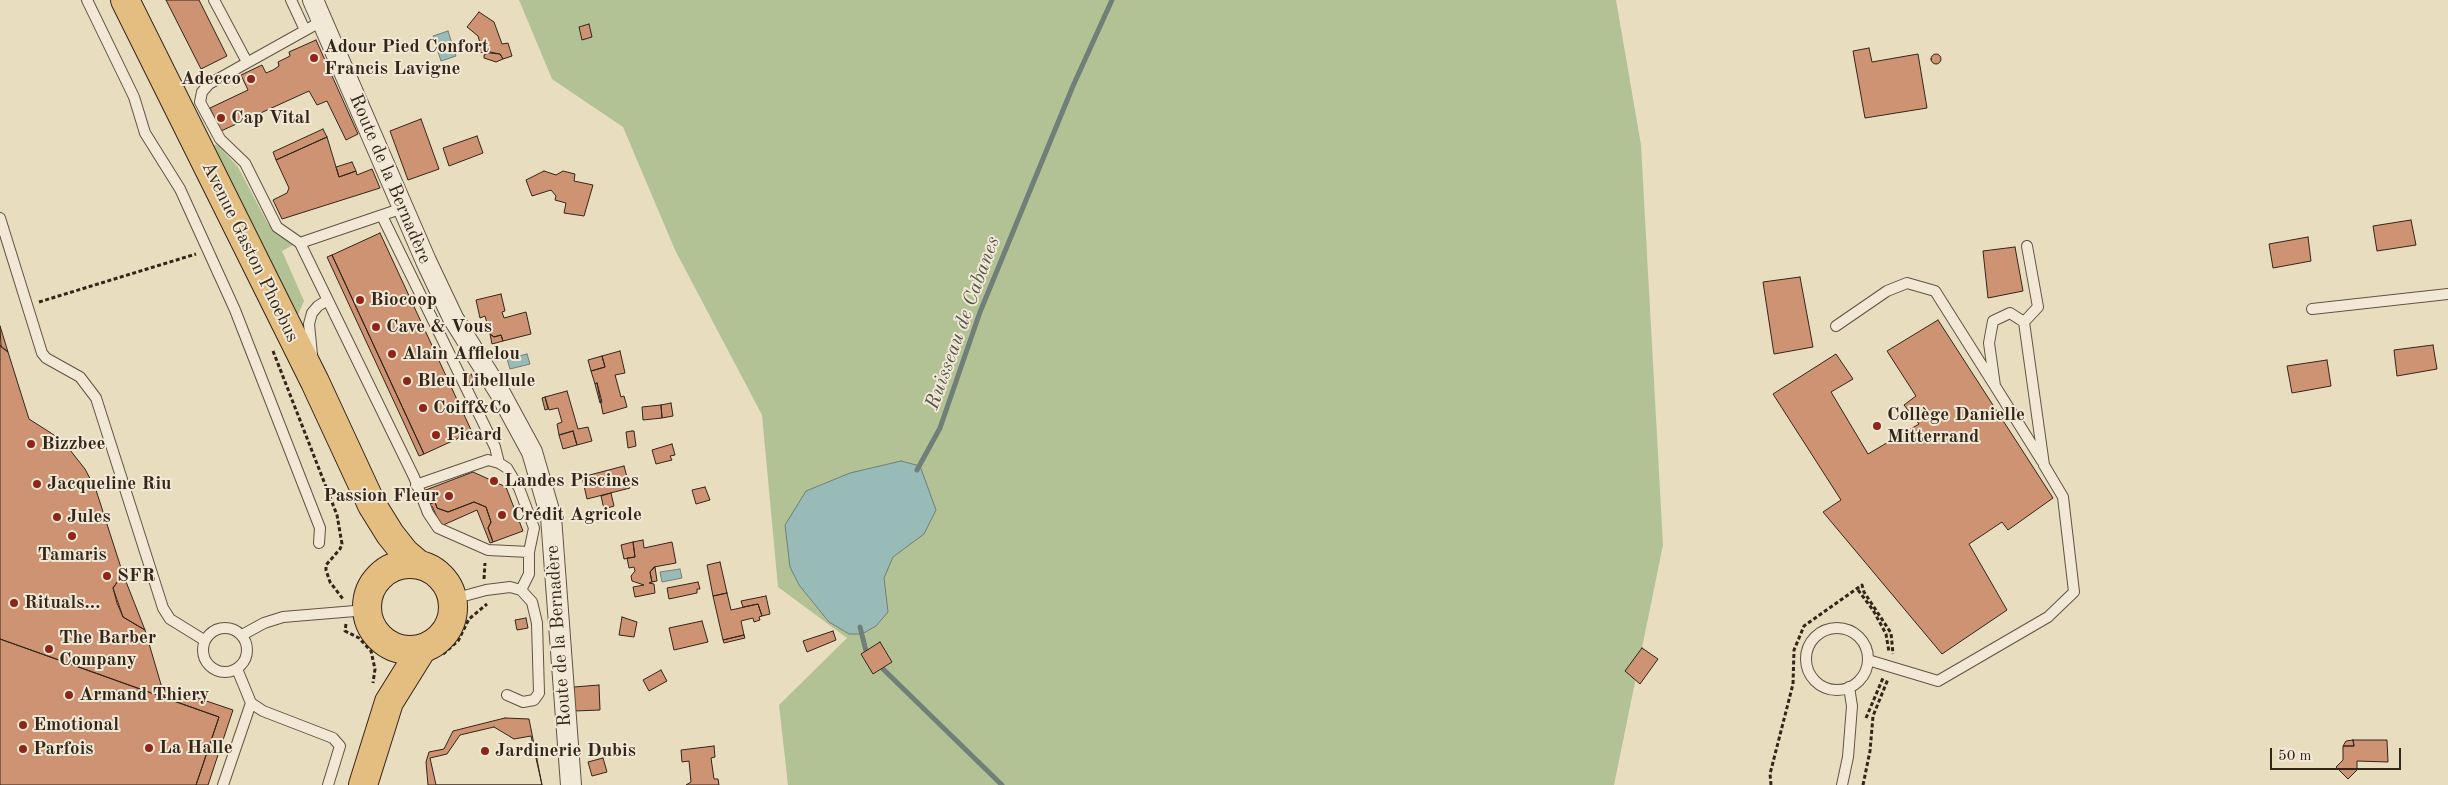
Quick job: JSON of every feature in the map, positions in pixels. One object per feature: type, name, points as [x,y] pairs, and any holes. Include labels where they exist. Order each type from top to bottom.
[{"type":"main road","name":"Avenue Gaston Phoebus","points":[[125,0],[315,382],[372,504],[390,534],[405,553],[418,564]]},
{"type":"main road","name":"Avenue Gaston Phoebus","points":[[372,504],[379,576]]},
{"type":"main road","points":[[404,564],[418,564],[441,576],[453,599],[453,612],[450,624],[443,635],[434,643],[422,649],[399,649],[388,644],[374,629],[367,610],[368,598],[379,576],[391,568],[404,564]]},
{"type":"main road","points":[[388,644],[389,702]]},
{"type":"main road","points":[[362,785],[389,702],[422,649]]},
{"type":"street","name":"Route de la Bernadère","points":[[313,0],[313,26],[403,208],[453,318],[500,393],[532,452],[551,517],[571,785]]},
{"type":"lane","points":[[87,0],[134,97],[145,133],[170,169],[209,250],[235,310],[320,528],[319,543]]},
{"type":"lane","points":[[214,0],[246,62]]},
{"type":"lane","points":[[291,0],[313,26],[209,84],[202,92],[200,102],[220,139],[245,163],[277,227],[300,244],[428,513],[438,528],[488,550],[529,552]]},
{"type":"lane","points":[[300,244],[403,208]]},
{"type":"lane","points":[[382,216],[495,447],[499,463]]},
{"type":"lane","points":[[0,218],[42,353],[46,358],[80,377],[96,398],[163,608],[170,619],[204,640]]},
{"type":"lane","points":[[2024,322],[2038,307],[2027,246]]},
{"type":"lane","points":[[1836,326],[1887,291],[1907,282],[1935,291],[2064,497],[2074,592],[2048,617],[1938,681],[1868,660]]},
{"type":"lane","points":[[2312,309],[2448,294]]},
{"type":"lane","points":[[315,382],[309,324],[312,314],[318,306],[326,301]]},
{"type":"lane","points":[[1995,386],[1989,343],[1993,321],[2010,313],[2024,322],[2044,465]]},
{"type":"lane","points":[[416,486],[488,460],[499,463],[507,468],[519,488],[534,528],[529,552],[529,574],[521,590]]},
{"type":"lane","points":[[453,599],[499,588],[521,590],[532,602],[537,623],[540,685],[537,698],[529,702],[519,701],[507,695]]},
{"type":"lane","points":[[242,635],[264,623],[283,617],[367,610]]},
{"type":"lane","points":[[222,628],[236,630],[242,635],[247,649],[246,657],[237,669],[223,673],[210,667],[202,655],[204,640],[208,634],[222,628]]},
{"type":"lane","points":[[1826,629],[1847,629],[1862,641],[1868,660],[1865,671],[1858,681],[1849,687],[1838,690],[1827,688],[1810,675],[1806,654],[1810,644],[1817,635],[1826,629]]},
{"type":"lane","points":[[237,669],[251,703],[263,711],[333,738],[340,746],[328,785]]},
{"type":"lane","points":[[1842,785],[1848,757],[1852,706],[1849,687]]},
{"type":"lane","points":[[223,785],[251,703]]},
{"type":"path","points":[[27,306],[209,250]]},
{"type":"path","points":[[1771,785],[1770,774],[1793,684],[1794,650],[1804,626],[1858,590],[1862,585],[1864,592],[1891,633],[1894,649],[1889,666],[1865,721]]},
{"type":"path","points":[[1858,590],[1873,610],[1886,634],[1889,648],[1887,683],[1873,716],[1870,751],[1863,785]]},
{"type":"green space","points":[[519,0],[1616,0],[1641,145],[1663,545],[1614,785],[788,785],[779,705],[847,638],[778,587],[762,415],[675,250],[623,127],[552,79]]},
{"type":"green space","points":[[217,144],[238,167],[268,224],[293,245],[282,251],[304,301],[298,315],[293,316],[211,147]]},
{"type":"water","points":[[448,31],[456,56],[441,61],[433,36]]},
{"type":"water","points":[[527,354],[530,364],[510,369],[507,359]]},
{"type":"water","points":[[901,461],[920,466],[936,510],[924,534],[893,557],[884,578],[888,612],[876,626],[862,634],[849,634],[829,622],[799,585],[790,567],[785,525],[806,491],[850,473]]},
{"type":"water","points":[[680,569],[682,578],[662,582],[660,572]]},
{"type":"building","points":[[166,0],[199,0],[227,56],[201,69]]},
{"type":"building","points":[[479,12],[494,22],[502,44],[508,43],[512,56],[503,59],[500,54],[479,52],[477,44],[480,43],[478,36],[467,27]]},
{"type":"building","points":[[589,24],[592,37],[582,40],[579,27]]},
{"type":"building","points":[[316,40],[358,134],[346,140],[327,101],[317,105],[309,91],[221,131],[210,108],[248,90],[241,75],[262,65],[266,73],[273,70],[279,66],[278,62],[290,56],[289,52]]},
{"type":"building","points":[[1869,48],[1872,62],[1918,54],[1927,108],[1865,118],[1853,51]]},
{"type":"building","points":[[490,52],[500,54],[503,59],[496,62],[484,58],[484,55]]},
{"type":"building","points":[[1934,54],[1938,54],[1941,59],[1940,63],[1934,64],[1931,61],[1931,57]]},
{"type":"building","points":[[421,119],[439,169],[408,180],[390,131]]},
{"type":"building","points":[[323,129],[327,137],[276,160],[273,152]]},
{"type":"building","points":[[477,136],[483,153],[449,166],[443,148]]},
{"type":"building","points":[[327,137],[339,177],[356,171],[357,175],[372,169],[380,188],[282,219],[273,200],[287,193],[289,188],[276,160]]},
{"type":"building","points":[[352,162],[356,171],[339,177],[336,167]]},
{"type":"building","points":[[544,171],[556,175],[563,171],[575,174],[574,181],[593,185],[584,216],[564,213],[566,203],[555,200],[556,196],[551,190],[532,196],[526,180]]},
{"type":"building","points":[[2411,220],[2416,245],[2377,251],[2373,226]]},
{"type":"building","points":[[380,233],[472,432],[424,454],[332,255]]},
{"type":"building","points":[[2308,237],[2311,261],[2273,268],[2269,244]]},
{"type":"building","points":[[2015,247],[2023,291],[1988,298],[1983,251]]},
{"type":"building","points":[[332,255],[424,454],[419,456],[327,257]]},
{"type":"building","points":[[1800,277],[1813,347],[1774,354],[1763,282]]},
{"type":"building","points":[[501,294],[505,311],[502,312],[504,318],[526,312],[531,334],[503,341],[501,335],[494,337],[490,334],[485,316],[480,318],[476,300]]},
{"type":"building","points":[[1938,320],[2053,498],[2008,530],[2002,522],[1969,544],[2007,610],[1942,654],[1823,512],[1841,500],[1773,394],[1836,354],[1853,379],[1831,392],[1868,454],[1919,424],[1904,405],[1916,396],[1887,351]]},
{"type":"building","points":[[0,326],[8,352],[1,347]]},
{"type":"building","points":[[490,334],[494,337],[501,335],[503,341],[492,344]]},
{"type":"building","points":[[0,345],[8,352],[29,419],[54,435],[70,450],[85,469],[96,490],[123,574],[113,588],[117,603],[123,617],[145,630],[165,698],[0,639]]},
{"type":"building","points":[[2433,345],[2437,369],[2397,376],[2394,350]]},
{"type":"building","points":[[620,351],[625,373],[615,375],[621,397],[624,396],[627,407],[603,414],[597,383],[595,384],[591,371],[605,367],[602,356]]},
{"type":"building","points":[[602,356],[605,367],[591,371],[588,360]]},
{"type":"building","points":[[2327,360],[2331,386],[2292,393],[2287,366]]},
{"type":"building","points":[[471,374],[475,382],[470,385],[465,377]]},
{"type":"building","points":[[597,383],[602,402],[600,403],[595,384]]},
{"type":"building","points":[[567,391],[578,429],[588,427],[592,441],[577,445],[573,431],[559,435],[557,424],[562,422],[558,408],[549,410],[545,397]]},
{"type":"building","points":[[545,397],[548,409],[545,410],[542,398]]},
{"type":"building","points":[[671,403],[673,416],[662,418],[661,405]]},
{"type":"building","points":[[661,405],[662,418],[643,420],[642,407]]},
{"type":"building","points":[[573,431],[577,445],[563,449],[559,435]]},
{"type":"building","points":[[634,431],[636,446],[628,448],[626,432]]},
{"type":"building","points":[[672,444],[675,455],[670,456],[672,460],[656,464],[652,450]]},
{"type":"building","points":[[624,466],[630,488],[587,499],[582,477]]},
{"type":"building","points":[[473,472],[506,487],[523,531],[493,542],[488,528],[491,522],[486,507],[474,502],[448,512],[437,508],[435,502],[429,504],[423,491]]},
{"type":"building","points":[[705,487],[710,500],[696,504],[692,490]]},
{"type":"building","points":[[611,493],[614,506],[604,509],[601,496]]},
{"type":"building","points":[[435,502],[437,508],[448,512],[474,502],[486,507],[491,522],[488,528],[493,542],[490,543],[477,510],[441,526],[432,506],[430,507],[429,504]]},
{"type":"building","points":[[643,540],[644,548],[672,542],[676,563],[654,567],[650,572],[652,582],[649,583],[654,584],[655,593],[635,597],[633,587],[644,585],[632,581],[631,576],[635,571],[634,567],[629,568],[627,558],[635,557],[633,542]]},
{"type":"building","points":[[633,542],[635,557],[624,559],[621,545]]},
{"type":"building","points":[[720,562],[727,593],[713,596],[707,565]]},
{"type":"building","points":[[655,567],[657,581],[652,582],[650,572]]},
{"type":"building","points":[[123,574],[145,630],[123,617],[113,588]]},
{"type":"building","points":[[698,582],[700,589],[697,589],[697,593],[669,599],[667,588]]},
{"type":"building","points":[[727,593],[731,610],[758,604],[762,616],[759,617],[760,620],[754,622],[753,618],[741,621],[744,635],[723,640],[713,596]]},
{"type":"building","points":[[766,596],[770,614],[762,616],[758,604],[743,607],[741,601]]},
{"type":"building","points":[[622,617],[637,622],[634,637],[619,635]]},
{"type":"building","points":[[526,618],[528,628],[517,630],[515,620]]},
{"type":"building","points":[[702,621],[708,642],[674,650],[669,628]]},
{"type":"building","points":[[833,631],[836,640],[807,652],[803,641]]},
{"type":"building","points":[[744,635],[745,638],[724,643],[723,640]]},
{"type":"building","points":[[0,639],[219,717],[196,785],[0,785]]},
{"type":"building","points":[[880,642],[892,662],[873,674],[861,654]]},
{"type":"building","points":[[1642,648],[1658,659],[1640,684],[1625,671]]},
{"type":"building","points":[[661,670],[667,681],[649,691],[643,680]]},
{"type":"building","points":[[599,685],[600,710],[574,711],[574,687]]},
{"type":"building","points":[[162,686],[233,710],[208,785],[196,785],[219,717],[165,698]]},
{"type":"building","name":"Jardinerie Dubis","points":[[505,718],[529,719],[542,785],[428,785],[426,762],[429,752],[444,749],[453,731]]},
{"type":"building","name":"Jardinerie Dubis","points":[[494,727],[514,739],[531,736],[542,785],[436,785],[430,758],[447,754],[460,735]]},
{"type":"building","points":[[2353,740],[2387,740],[2388,762],[2357,761],[2357,770],[2348,779],[2336,767],[2343,760],[2343,746],[2354,746]]},
{"type":"building","points":[[2353,740],[2354,746],[2343,746],[2346,741]]},
{"type":"building","points":[[714,746],[715,757],[711,758],[714,779],[718,779],[719,785],[686,785],[691,782],[689,761],[682,762],[681,750]]},
{"type":"building","points":[[603,758],[607,772],[592,776],[588,762]]},
{"type":"waterway","name":"Ruisseau de Cabanes","points":[[917,470],[940,428],[980,312],[1073,86],[1112,0]]},
{"type":"waterway","name":"Ruisseau de Cabanes","points":[[860,627],[866,651]]},
{"type":"waterway","name":"Ruisseau de Cabanes","points":[[882,668],[1002,785]]},
{"type":"place","name":"Adour Pied Confort Francis Lavigne","points":[[314,58]]},
{"type":"place","name":"Adecco","points":[[251,79]]},
{"type":"place","name":"Cap Vital","points":[[221,118]]},
{"type":"place","name":"Biocoop","points":[[360,300]]},
{"type":"place","name":"Cave & Vous","points":[[376,327]]},
{"type":"place","name":"Alain Afflelou","points":[[392,354]]},
{"type":"place","name":"Bleu Libellule","points":[[407,381]]},
{"type":"place","name":"Coiff&Co","points":[[423,408]]},
{"type":"place","name":"Collège Danielle Mitterrand","points":[[1877,426]]},
{"type":"place","name":"Picard","points":[[436,435]]},
{"type":"place","name":"Bizzbee","points":[[31,444]]},
{"type":"place","name":"Landes Piscines","points":[[494,481]]},
{"type":"place","name":"Jacqueline Riu","points":[[37,484]]},
{"type":"place","name":"Passion Fleur","points":[[449,496]]},
{"type":"place","name":"Crédit Agricole","points":[[502,515]]},
{"type":"place","name":"Jules","points":[[57,517]]},
{"type":"place","name":"Tamaris","points":[[72,536]]},
{"type":"place","name":"SFR","points":[[107,576]]},
{"type":"place","name":"Rituals...","points":[[14,603]]},
{"type":"place","name":"The Barber Company","points":[[49,649]]},
{"type":"place","name":"Armand Thiery","points":[[69,695]]},
{"type":"place","name":"Emotional","points":[[23,725]]},
{"type":"place","name":"La Halle","points":[[149,748]]},
{"type":"place","name":"Parfois","points":[[23,749]]},
{"type":"place","name":"Jardinerie Dubis","points":[[485,751]]}]
